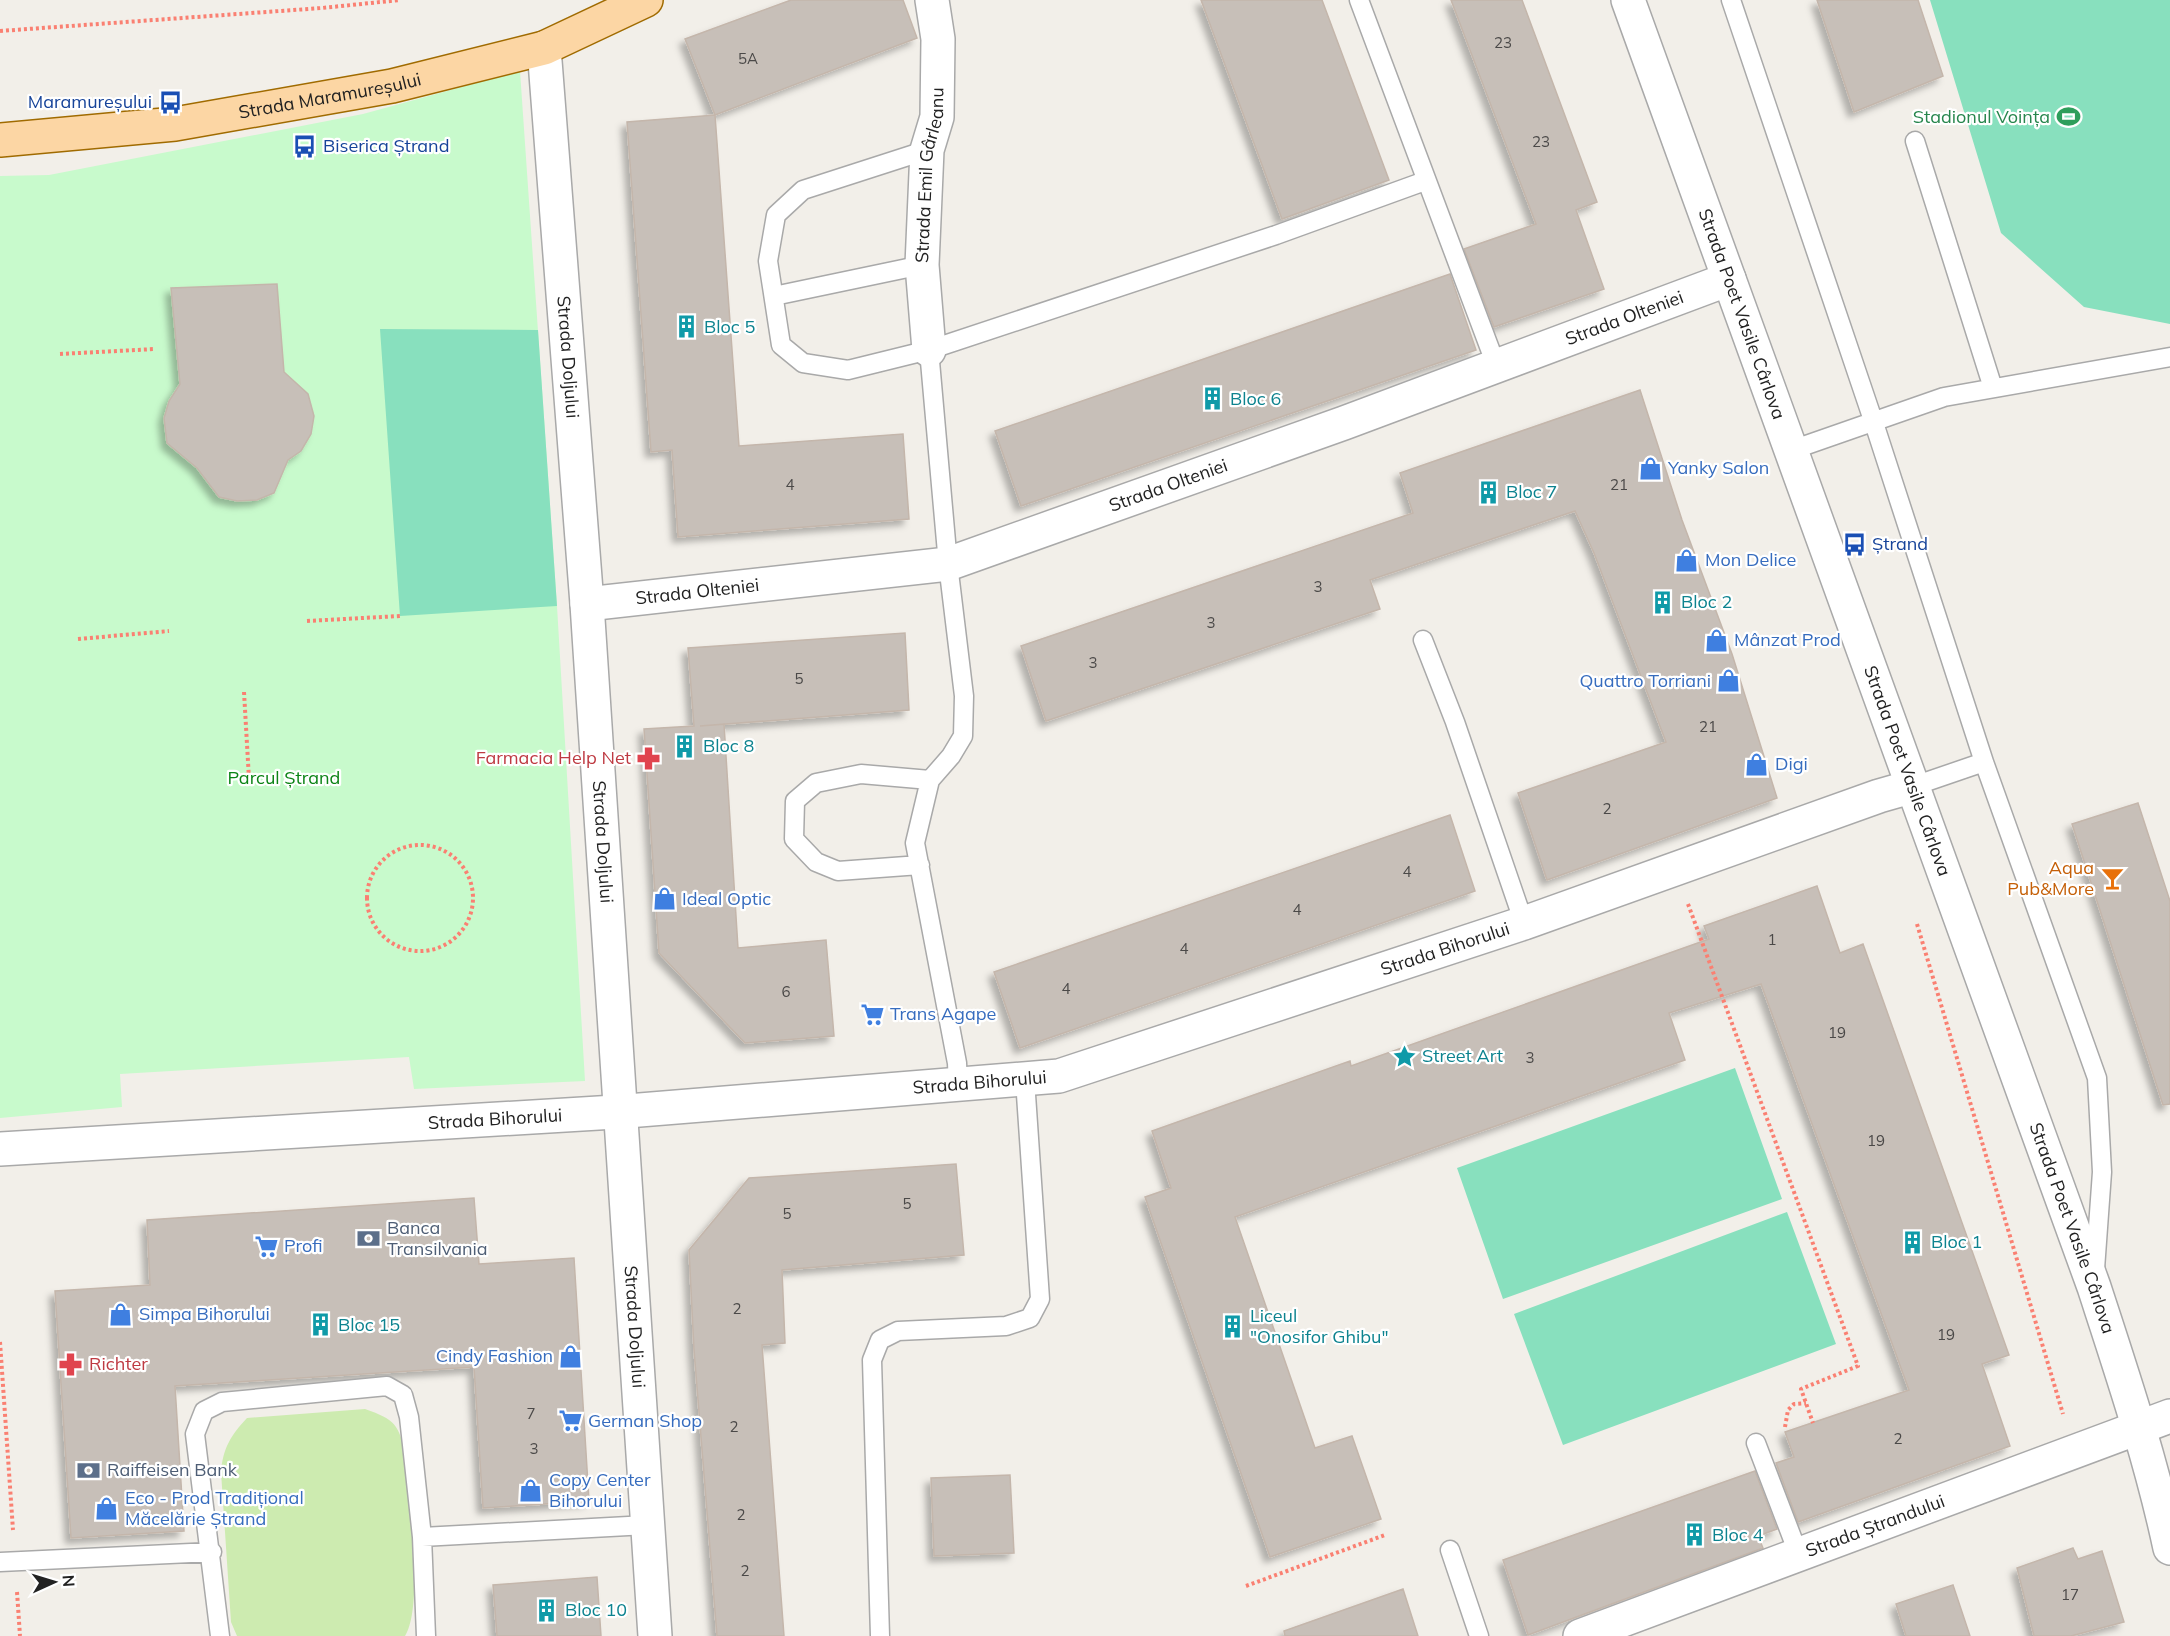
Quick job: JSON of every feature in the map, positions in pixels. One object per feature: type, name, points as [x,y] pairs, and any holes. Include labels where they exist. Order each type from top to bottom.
[{"type":"main road","name":"Strada Maramureșului","points":[[0,140],[175,124],[392,86],[544,48],[646,0]]},
{"type":"street","name":"Strada Emil Gârleanu","points":[[929,350],[922,264],[927,150],[937,117],[938,39],[932,0]]},
{"type":"street","name":"Strada Poet Vasile Cârlova","points":[[1628,0],[2094,1287],[2139,1427],[2170,1548]]},
{"type":"street","name":"Strada Doljului","points":[[544,48],[587,604],[655,1636]]},
{"type":"street","name":"Strada Olteniei","points":[[587,604],[948,564],[1344,423],[1729,279]]},
{"type":"street","name":"Strada Bihorului","points":[[0,1149],[621,1111],[1059,1076],[1524,923],[1879,796],[1914,786]]},
{"type":"street","name":"Strada Ștrandului","points":[[1580,1636],[2170,1416]]},
{"type":"lane","points":[[1359,0],[1425,181],[1496,365]]},
{"type":"lane","points":[[1731,0],[1874,423],[1984,762],[2097,1078],[2102,1172],[2094,1287]]},
{"type":"lane","points":[[1915,141],[1993,388]]},
{"type":"lane","points":[[927,150],[803,190],[776,215],[768,261],[781,345],[803,363],[848,370],[929,350],[1276,235],[1425,181]]},
{"type":"lane","points":[[774,296],[922,264]]},
{"type":"lane","points":[[929,350],[948,564],[964,696],[963,736],[951,756],[930,780],[915,843],[957,1063],[958,1085]]},
{"type":"lane","points":[[1792,450],[1944,397],[2170,357]]},
{"type":"lane","points":[[1423,640],[1455,722],[1524,923]]},
{"type":"lane","points":[[1914,786],[1984,762]]},
{"type":"lane","points":[[920,865],[838,871],[816,862],[794,839],[795,801],[816,783],[861,774],[930,780]]},
{"type":"lane","points":[[880,1636],[872,1360],[880,1340],[898,1331],[1006,1326],[1030,1318],[1040,1299],[1024,1080]]},
{"type":"lane","points":[[220,1636],[212,1552],[195,1434],[204,1411],[222,1402],[387,1386],[403,1395],[409,1417],[422,1537],[426,1636]]},
{"type":"lane","points":[[1756,1443],[1798,1553]]},
{"type":"lane","points":[[422,1537],[647,1525]]},
{"type":"lane","points":[[1450,1550],[1479,1636]]},
{"type":"lane","points":[[8,1562],[212,1552]]},
{"type":"path","points":[[0,31],[322,8],[400,0]]},
{"type":"path","points":[[60,354],[155,349]]},
{"type":"path","points":[[308,621],[400,616]]},
{"type":"path","points":[[78,639],[169,630]]},
{"type":"path","points":[[244,692],[249,778]]},
{"type":"path","points":[[427,845],[444,850],[463,867],[473,890],[472,906],[467,922],[456,937],[441,946],[425,951],[406,949],[391,942],[377,930],[368,905],[370,879],[379,864],[392,852],[409,846],[427,845]]},
{"type":"path","points":[[1675,870],[1858,1366],[1802,1389],[1813,1423]]},
{"type":"path","points":[[1917,922],[2074,1451]]},
{"type":"path","points":[[0,1342],[8,1562],[20,1636]]},
{"type":"path","points":[[1785,1432],[1788,1410],[1794,1404],[1806,1403]]},
{"type":"path","points":[[1246,1586],[1385,1535]]},
{"type":"green space","name":"Stadionul Voința","points":[[1930,0],[2170,0],[2170,324],[2084,307],[2001,233]]},
{"type":"green space","name":"Parcul Ștrand","points":[[520,71],[557,606],[585,1081],[414,1089],[409,1057],[120,1074],[122,1107],[0,1118],[0,176],[49,175],[363,114]]},
{"type":"green space","points":[[380,329],[538,330],[557,606],[400,616]]},
{"type":"green space","points":[[1735,1068],[1782,1199],[1503,1299],[1457,1168]]},
{"type":"green space","points":[[1787,1212],[1836,1344],[1563,1445],[1514,1314]]},
{"type":"green space","points":[[365,1409],[383,1416],[394,1424],[401,1436],[406,1455],[414,1549],[414,1601],[411,1621],[405,1636],[237,1636],[231,1622],[221,1472],[229,1442],[247,1418]]},
{"type":"building","points":[[791,0],[903,0],[917,38],[715,115],[685,39]]},
{"type":"building","points":[[1201,0],[1322,0],[1389,180],[1282,219]]},
{"type":"building","points":[[1451,0],[1522,0],[1597,202],[1576,210],[1604,289],[1494,327],[1464,249],[1536,224]]},
{"type":"building","points":[[1817,0],[1918,0],[1943,76],[1854,112]]},
{"type":"building","points":[[715,115],[739,446],[903,434],[909,519],[678,537],[672,450],[651,452],[627,122]]},
{"type":"building","name":"Bloc 6","points":[[1450,274],[1476,350],[1021,506],[995,431]]},
{"type":"building","points":[[277,284],[284,372],[308,394],[314,416],[311,434],[301,451],[288,460],[274,493],[257,500],[237,501],[219,497],[197,468],[167,443],[164,418],[169,401],[180,384],[171,288]]},
{"type":"building","points":[[1640,390],[1682,520],[1732,654],[1777,798],[1547,880],[1518,793],[1666,742],[1594,553],[1575,511],[1370,580],[1380,609],[1046,721],[1021,646],[1413,513],[1400,473]]},
{"type":"building","points":[[905,633],[909,710],[724,724],[738,948],[826,940],[834,1036],[745,1043],[659,953],[644,729],[694,726],[688,648]]},
{"type":"building","points":[[2138,803],[2170,901],[2170,1104],[2163,1105],[2072,824]]},
{"type":"building","points":[[1450,815],[1475,891],[1020,1048],[994,972]]},
{"type":"building","points":[[1817,886],[1840,953],[1863,944],[2009,1355],[1982,1364],[2010,1446],[1798,1522],[1776,1463],[1794,1457],[1785,1432],[1909,1390],[1761,984],[1669,1013],[1685,1060],[1235,1217],[1315,1448],[1352,1436],[1381,1519],[1270,1557],[1145,1197],[1171,1188],[1152,1131],[1350,1061],[1351,1066],[1709,939],[1704,926]]},
{"type":"building","points":[[956,1164],[964,1255],[782,1270],[785,1343],[762,1345],[784,1636],[717,1636],[694,1350],[689,1250],[749,1178]]},
{"type":"building","points":[[474,1198],[479,1264],[574,1258],[589,1501],[483,1508],[474,1367],[175,1386],[184,1531],[71,1538],[55,1291],[150,1285],[147,1220]]},
{"type":"building","points":[[1755,1471],[1777,1529],[1758,1536],[1763,1548],[1528,1635],[1503,1560]]},
{"type":"building","points":[[1010,1475],[1014,1553],[934,1556],[931,1478]]},
{"type":"building","points":[[2073,1548],[2078,1559],[2102,1551],[2124,1622],[2071,1636],[2034,1636],[2017,1568]]},
{"type":"building","name":"Bloc 10","points":[[597,1577],[601,1636],[497,1636],[493,1585]]},
{"type":"building","points":[[1953,1585],[1970,1636],[1906,1636],[1896,1604]]},
{"type":"building","points":[[1403,1589],[1418,1636],[1285,1636],[1284,1631]]},
{"type":"place","name":"Maramureșului","points":[[170,102]]},
{"type":"place","name":"Stadionul Voința","points":[[2068,117]]},
{"type":"place","name":"Biserica Ștrand","points":[[305,146]]},
{"type":"place","name":"Bloc 5","points":[[686,327]]},
{"type":"place","name":"Bloc 6","points":[[1212,399]]},
{"type":"place","name":"Yanky Salon","points":[[1650,468]]},
{"type":"place","name":"Bloc 7","points":[[1488,492]]},
{"type":"place","name":"Ștrand","points":[[1854,544]]},
{"type":"place","name":"Mon Delice","points":[[1687,560]]},
{"type":"place","name":"Bloc 2","points":[[1663,602]]},
{"type":"place","name":"Mânzat Prod","points":[[1716,640]]},
{"type":"place","name":"Quattro Torriani","points":[[1729,681]]},
{"type":"place","name":"Bloc 8","points":[[685,746]]},
{"type":"place","name":"Farmacia Help Net","points":[[649,758]]},
{"type":"place","name":"Digi","points":[[1757,764]]},
{"type":"place","name":"Aqua Pub&More","points":[[2112,878]]},
{"type":"place","name":"Ideal Optic","points":[[664,899]]},
{"type":"place","name":"Trans Agape","points":[[872,1014]]},
{"type":"place","name":"Street Art","points":[[1404,1056]]},
{"type":"place","name":"Banca Transilvania","points":[[369,1238]]},
{"type":"place","name":"Bloc 1","points":[[1913,1242]]},
{"type":"place","name":"Profi","points":[[266,1246]]},
{"type":"place","name":"Simpa Bihorului","points":[[121,1314]]},
{"type":"place","name":"Bloc 15","points":[[320,1325]]},
{"type":"place","name":"Liceul \"Onosifor Ghibu\"","points":[[1232,1326]]},
{"type":"place","name":"Cindy Fashion","points":[[571,1356]]},
{"type":"place","name":"Richter","points":[[71,1364]]},
{"type":"place","name":"German Shop","points":[[570,1421]]},
{"type":"place","name":"Raiffeisen Bank","points":[[89,1470]]},
{"type":"place","name":"Copy Center Bihorului","points":[[531,1490]]},
{"type":"place","name":"Eco - Prod Tradițional Măcelărie Ștrand","points":[[107,1508]]},
{"type":"place","name":"Bloc 4","points":[[1694,1535]]},
{"type":"place","name":"Bloc 10","points":[[547,1610]]}]
